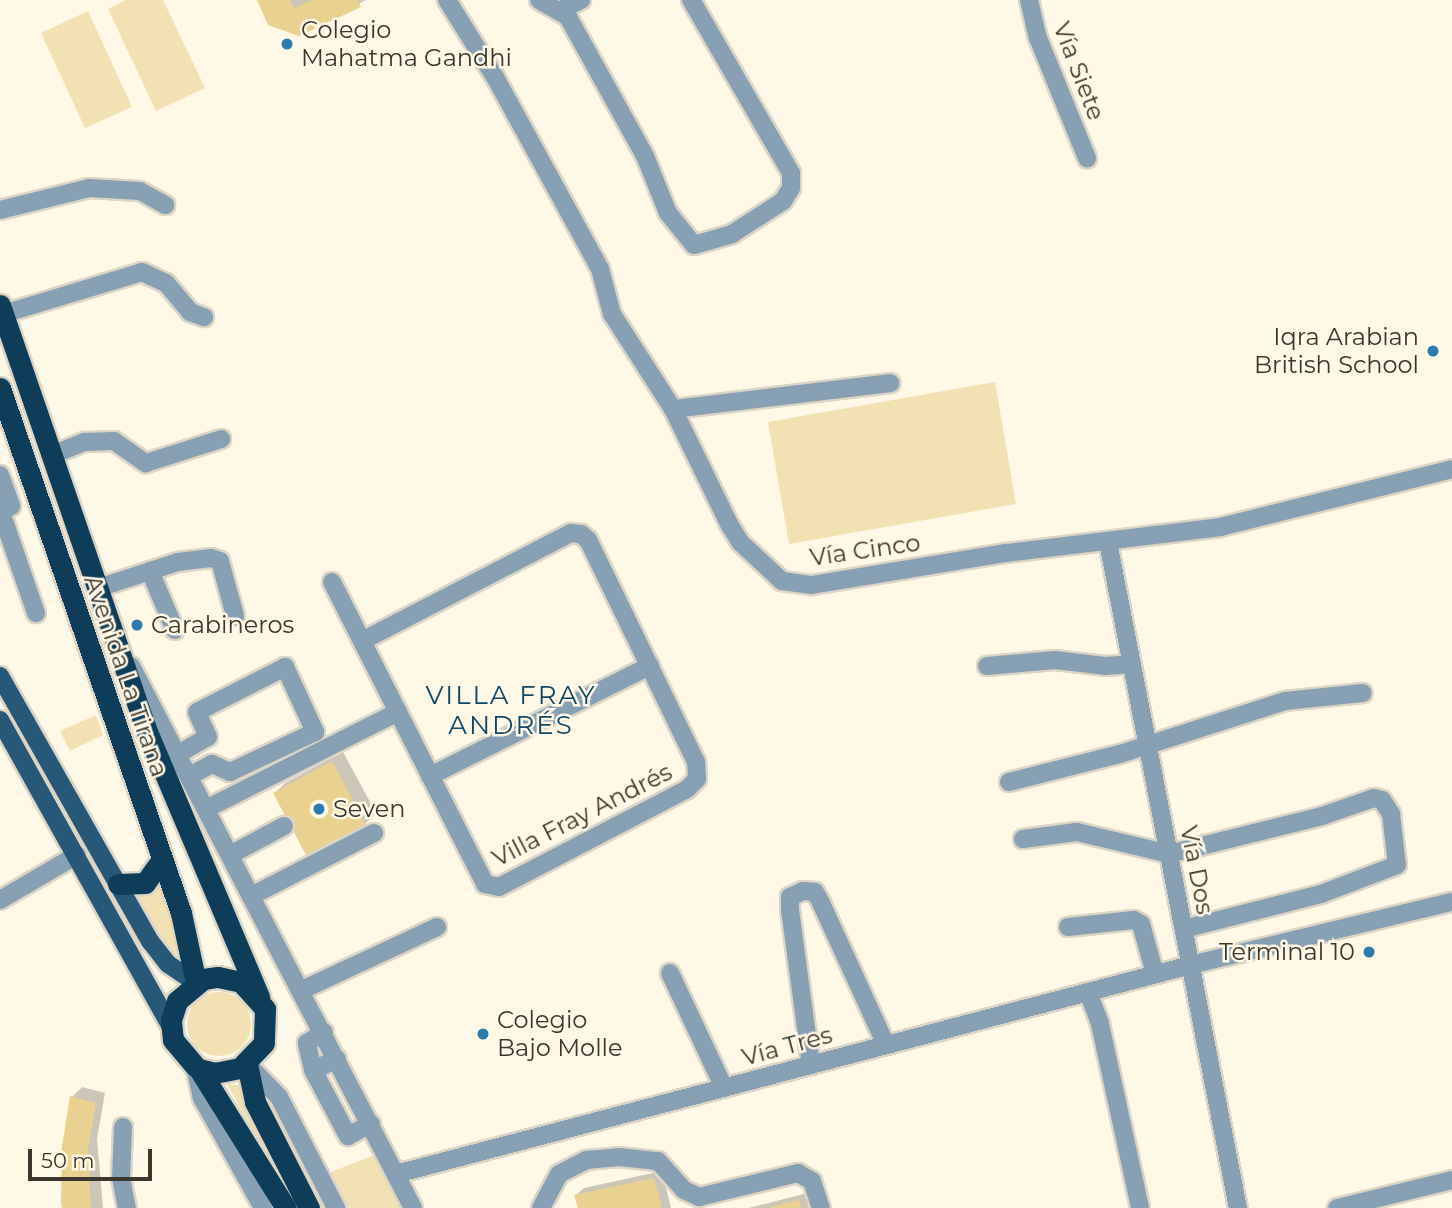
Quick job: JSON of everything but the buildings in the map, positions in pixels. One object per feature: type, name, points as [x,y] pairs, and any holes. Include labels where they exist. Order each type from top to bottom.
[{"type":"highway","name":"Avenida La Tirana","points":[[2,309],[166,783],[259,997]]},
{"type":"highway","name":"Avenida La Tirana","points":[[0,388],[188,935],[196,982]]},
{"type":"highway","points":[[118,884],[145,883],[162,860]]},
{"type":"highway","points":[[197,1067],[224,1072],[247,1064],[260,1048],[267,1029],[259,997],[234,979],[218,976],[196,982],[177,1001],[171,1027],[176,1046],[197,1067],[286,1208]]},
{"type":"highway","points":[[247,1064],[255,1102],[309,1208]]},
{"type":"main road","points":[[0,676],[159,953],[196,982]]},
{"type":"main road","points":[[0,720],[171,1027]]},
{"type":"street","name":"Vía Cinco","points":[[447,0],[495,77],[600,269],[612,314],[629,346],[673,409],[741,543],[782,581],[812,585],[1006,553],[1220,527],[1452,469]]},
{"type":"street","points":[[539,0],[568,17],[645,156],[679,232],[694,245],[732,234],[783,201],[791,188],[791,173],[691,0]]},
{"type":"street","points":[[559,11],[581,0]]},
{"type":"street","name":"Vía Siete","points":[[1029,0],[1038,38],[1087,158]]},
{"type":"street","points":[[0,210],[89,188],[140,191],[165,205]]},
{"type":"street","points":[[2,309],[142,272],[166,283],[190,312],[204,317]]},
{"type":"street","points":[[673,409],[890,383]]},
{"type":"street","points":[[51,455],[85,442],[114,441],[146,463],[221,439]]},
{"type":"street","points":[[0,475],[11,506],[1,512],[36,613]]},
{"type":"street","name":"Villa Fray Andrés","points":[[332,582],[482,880],[499,887],[695,783],[698,767],[650,666],[588,540],[576,533],[362,641]]},
{"type":"street","name":"Vía Dos","points":[[1108,542],[1238,1208]]},
{"type":"street","points":[[98,589],[178,562],[211,558],[220,561],[235,616]]},
{"type":"street","points":[[150,571],[174,629]]},
{"type":"street","name":"Avenida La Tirana","points":[[114,636],[180,753],[413,1208]]},
{"type":"street","points":[[987,666],[1055,660],[1105,666],[1132,664]]},
{"type":"street","points":[[430,776],[650,666]]},
{"type":"street","points":[[180,753],[208,737],[197,712],[285,667],[315,732],[230,772],[212,764],[191,775]]},
{"type":"street","points":[[1010,782],[1285,701],[1363,694]]},
{"type":"street","points":[[208,808],[398,712]]},
{"type":"street","points":[[1023,839],[1077,832],[1169,854],[1374,798],[1382,800],[1391,814],[1397,865],[1321,894],[1184,929]]},
{"type":"street","points":[[232,855],[285,826]]},
{"type":"street","points":[[253,895],[374,833]]},
{"type":"street","points":[[0,900],[77,855]]},
{"type":"street","points":[[811,1065],[790,910],[790,897],[803,891],[815,892],[886,1045]]},
{"type":"street","name":"Vía Tres","points":[[396,1174],[1155,974],[1452,902]]},
{"type":"street","points":[[1068,927],[1135,920],[1145,934],[1155,974]]},
{"type":"street","points":[[302,990],[437,927]]},
{"type":"street","points":[[670,973],[724,1088]]},
{"type":"street","points":[[1088,992],[1100,1024],[1140,1208]]},
{"type":"street","points":[[324,1032],[307,1043],[313,1070],[348,1136],[371,1124]]},
{"type":"street","points":[[313,1070],[337,1059]]},
{"type":"street","points":[[247,1064],[279,1097],[335,1208]]},
{"type":"street","points":[[197,1067],[202,1098],[263,1208]]},
{"type":"street","points":[[331,1104],[355,1093]]},
{"type":"street","points":[[123,1127],[121,1178],[127,1208]]},
{"type":"street","points":[[541,1208],[559,1174],[586,1160],[619,1157],[659,1161],[684,1190],[699,1197],[798,1173],[812,1181],[821,1208]]},
{"type":"street","points":[[1337,1208],[1452,1180]]},
{"type":"shaded area","points":[[126,0],[163,0],[205,88],[156,111],[108,9]]},
{"type":"shaded area","points":[[88,11],[132,107],[85,128],[41,33]]},
{"type":"shaded area","points":[[995,382],[1016,504],[789,544],[768,422]]},
{"type":"shaded area","points":[[96,715],[103,735],[70,751],[60,731]]},
{"type":"shaded area","points":[[161,883],[183,959],[165,946],[136,897],[150,894]]},
{"type":"shaded area","points":[[219,992],[231,994],[242,1001],[249,1012],[249,1036],[242,1047],[231,1054],[219,1056],[207,1054],[196,1047],[189,1036],[187,1024],[189,1012],[196,1001],[207,994]]},
{"type":"shaded area","points":[[227,1084],[238,1085],[293,1195],[289,1199]]},
{"type":"shaded area","points":[[377,1154],[403,1208],[347,1208],[326,1174]]},
{"type":"place","name":"Colegio Mahatma Gandhi","points":[[287,44]]},
{"type":"place","name":"Iqra Arabian British School","points":[[1433,351]]},
{"type":"place","name":"Carabineros","points":[[137,625]]},
{"type":"place","name":"Seven","points":[[319,809]]},
{"type":"place","name":"Terminal 10","points":[[1369,952]]},
{"type":"place","name":"Colegio Bajo Molle","points":[[483,1034]]},
{"type":"district","name":"VILLA FRAY ANDRÉS","points":[[511,711]]}]
